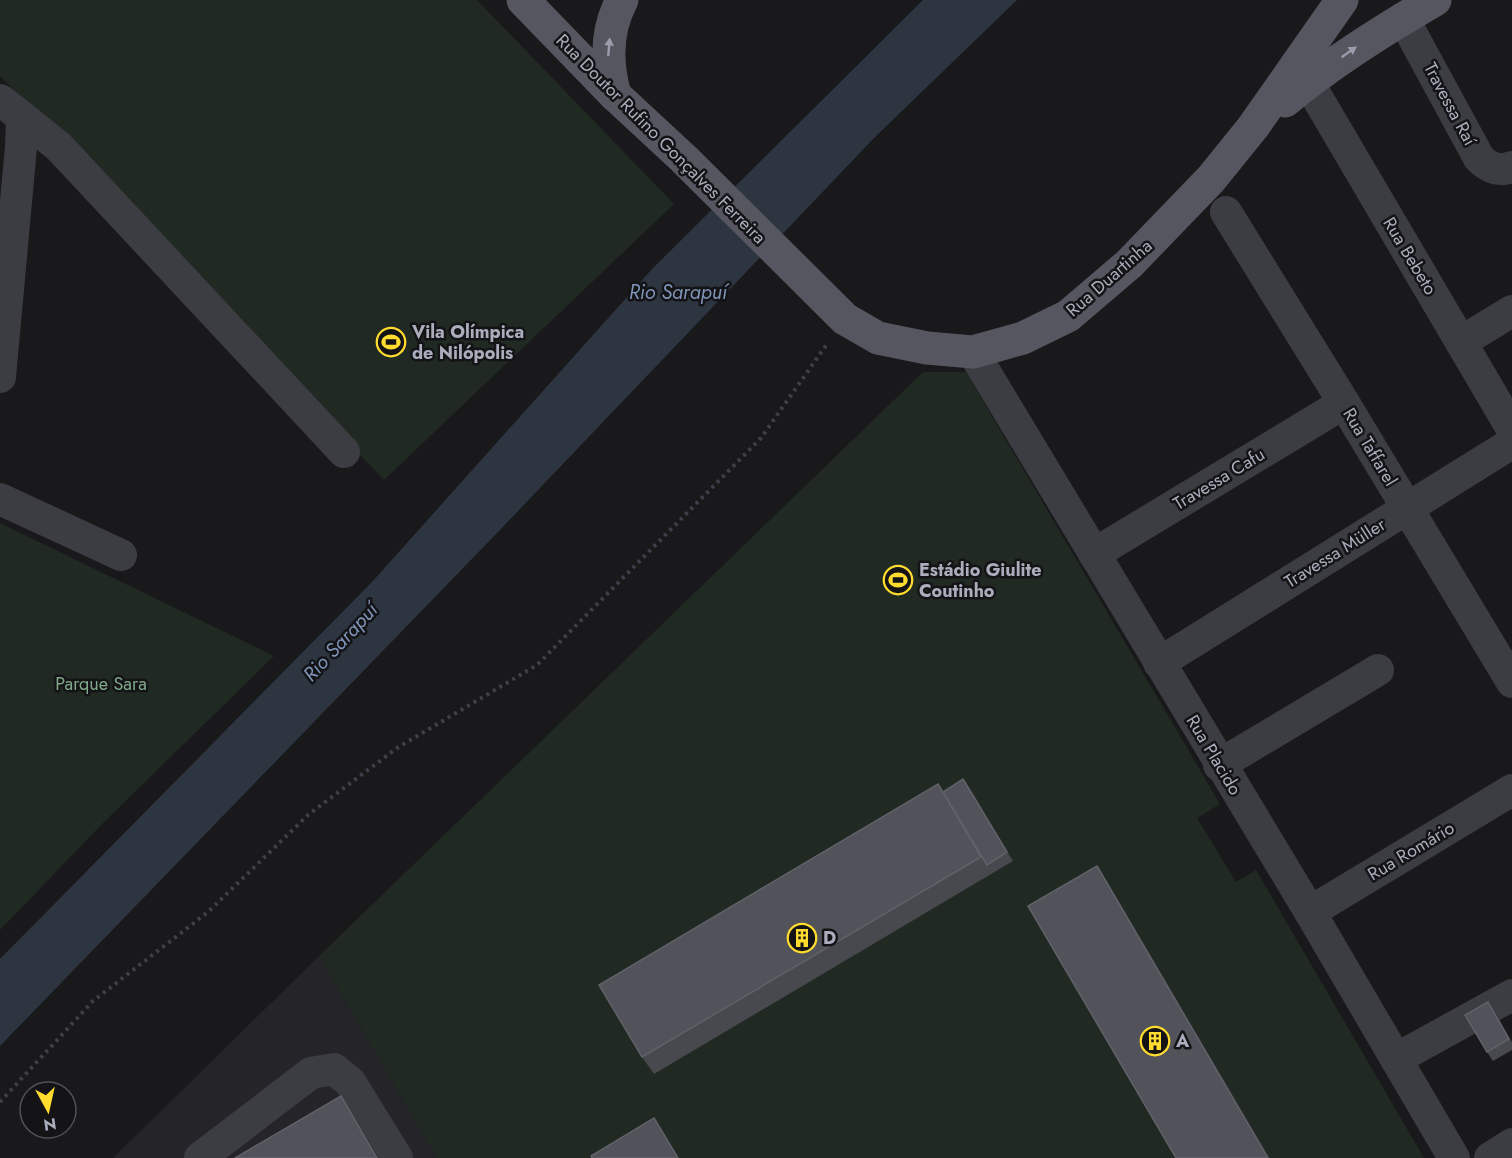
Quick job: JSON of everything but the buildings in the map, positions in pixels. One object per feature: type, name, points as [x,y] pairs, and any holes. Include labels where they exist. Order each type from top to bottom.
[{"type":"main road","name":"Rua Doutor Rufino Gonçalves Ferreira","points":[[523,0],[615,95],[684,159],[800,277]]},
{"type":"main road","points":[[615,95],[610,77],[609,40],[622,0]]},
{"type":"main road","name":"Rua Duartinha","points":[[800,277],[845,319],[878,338],[927,348],[973,352],[1023,338],[1068,316],[1137,255],[1211,179],[1253,127],[1342,0]]},
{"type":"main road","name":"Rua Duartinha","points":[[1253,127],[1308,82],[1365,41],[1436,0]]},
{"type":"street","name":"Travessa Raí","points":[[1403,18],[1479,158],[1487,166],[1497,169],[1512,167]]},
{"type":"street","name":"Rua Bebeto","points":[[1308,82],[1512,429]]},
{"type":"street","points":[[0,377],[2,323],[21,147],[11,109]]},
{"type":"street","points":[[11,109],[59,147],[344,452]]},
{"type":"street","name":"Rua Taffarel","points":[[1226,212],[1512,682]]},
{"type":"street","points":[[1461,342],[1512,311]]},
{"type":"street","name":"Rua Placido","points":[[973,352],[1310,912],[1454,1158]]},
{"type":"street","name":"Travessa Cafu","points":[[1094,554],[1344,403]]},
{"type":"street","name":"Travessa Müller","points":[[1159,663],[1512,443]]},
{"type":"street","points":[[0,499],[122,555]]},
{"type":"street","points":[[1220,765],[1378,670]]},
{"type":"street","name":"Rua Romário","points":[[1310,912],[1512,790]]},
{"type":"street","points":[[1396,1059],[1512,995]]},
{"type":"street","points":[[200,1158],[311,1073],[334,1069],[350,1082],[397,1158]]},
{"type":"street","points":[[1490,1158],[1512,1144]]},
{"type":"path","points":[[0,1102],[93,1001],[208,912],[308,815],[397,748],[537,665],[761,438],[845,319]]},
{"type":"shaded area","points":[[319,956],[437,1158],[113,1158]]},
{"type":"green space","name":"Vila Olímpica de Nilópolis","points":[[0,0],[477,0],[674,204],[384,480],[0,76]]},
{"type":"green space","name":"Estádio Giulite Coutinho","points":[[923,372],[966,372],[1220,804],[1197,818],[1236,882],[1256,870],[1424,1158],[437,1158],[319,956]]},
{"type":"green space","name":"Parque Sara","points":[[0,523],[274,656],[104,822],[0,930]]},
{"type":"water","name":"Rio Sarapuí","points":[[923,0],[1017,0],[875,137],[498,532],[0,1046],[0,959],[372,582],[653,268]]},
{"type":"place","name":"Vila Olímpica de Nilópolis","points":[[391,342]]},
{"type":"place","name":"Estádio Giulite Coutinho","points":[[898,580]]},
{"type":"place","name":"D","points":[[802,938]]},
{"type":"place","name":"A","points":[[1155,1041]]}]
